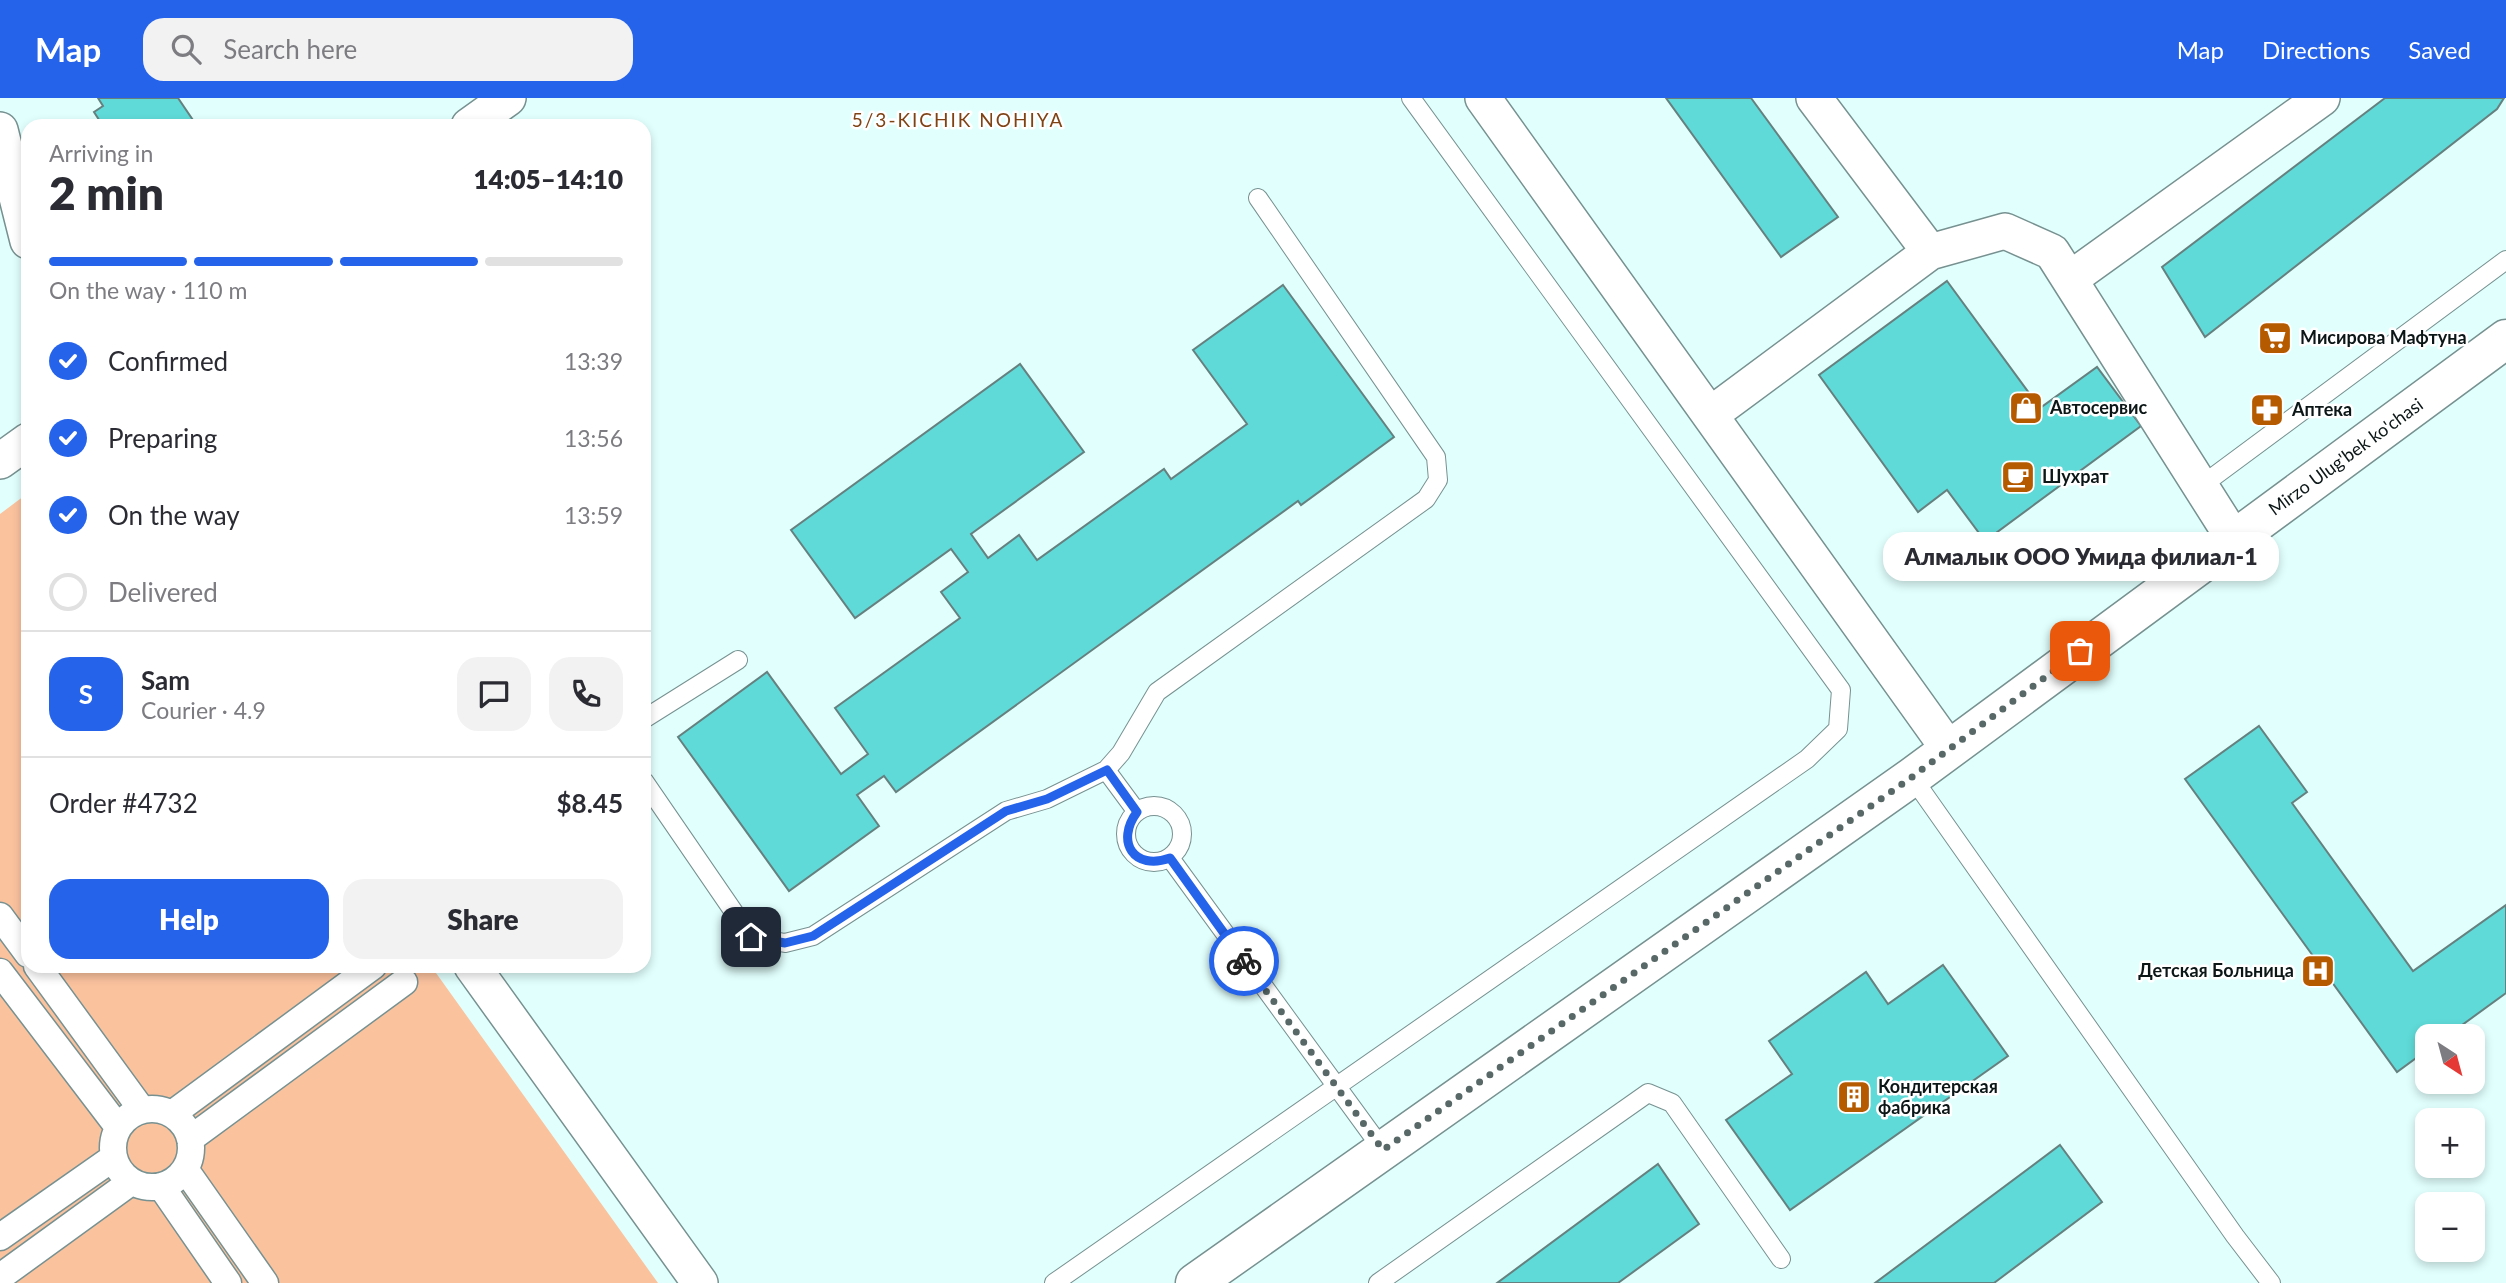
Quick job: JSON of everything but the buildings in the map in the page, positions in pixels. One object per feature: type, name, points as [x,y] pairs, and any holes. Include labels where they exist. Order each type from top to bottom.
[{"type":"main road","name":"Mirzo Ulug'bek ko'chasi","points":[[1195,1283],[1912,777],[2506,340]]},
{"type":"street","points":[[478,119],[508,98]]},
{"type":"street","points":[[1483,98],[1948,748]]},
{"type":"street","points":[[1814,98],[1930,252]]},
{"type":"street","points":[[2070,279],[2322,98]]},
{"type":"street","points":[[0,130],[21,213]]},
{"type":"street","points":[[1710,415],[1930,252],[2005,231],[2052,252],[2234,539]]},
{"type":"street","points":[[0,461],[21,446]]},
{"type":"street","points":[[0,916],[21,944]]},
{"type":"street","points":[[0,972],[118,1127]]},
{"type":"street","points":[[42,973],[142,1110]]},
{"type":"street","points":[[172,1114],[363,973]]},
{"type":"street","points":[[476,973],[700,1283]]},
{"type":"street","points":[[190,1139],[404,982]]},
{"type":"street","points":[[158,1109],[172,1114],[184,1124],[190,1139],[191,1154],[185,1168],[175,1180],[161,1186],[145,1187],[131,1182],[120,1171],[113,1157],[112,1142],[118,1127],[128,1116],[142,1110],[158,1109]]},
{"type":"street","points":[[0,1237],[113,1157]]},
{"type":"street","points":[[185,1168],[265,1283]]},
{"type":"street","points":[[0,1277],[131,1182]]},
{"type":"street","points":[[161,1186],[228,1283]]},
{"type":"lane","points":[[1054,1283],[1807,759],[1838,729],[1841,690],[1411,98]]},
{"type":"lane","points":[[651,791],[751,937],[785,943],[813,936],[1006,811],[1047,799],[1107,770],[1157,692],[1426,499],[1438,480],[1436,457],[1258,198]]},
{"type":"lane","points":[[2201,486],[2506,260]]},
{"type":"lane","points":[[651,715],[738,660]]},
{"type":"lane","points":[[1107,770],[1137,812]]},
{"type":"lane","points":[[1912,777],[2271,1283]]},
{"type":"lane","points":[[1150,807],[1165,808],[1177,817],[1182,830],[1180,845],[1170,858],[1158,862],[1144,861],[1132,852],[1126,839],[1128,824],[1137,812],[1150,807]]},
{"type":"lane","points":[[1170,858],[1383,1150]]},
{"type":"lane","points":[[1378,1283],[1648,1093],[1672,1103],[1781,1259]]},
{"type":"shaded area","points":[[21,498],[21,973],[436,973],[658,1283],[0,1283],[0,514]]},
{"type":"way so far","points":[[1244,961],[1383,1150],[1912,777],[2080,651]]},
{"type":"place","name":"Мисирова Мафтуна","points":[[2275,338]]},
{"type":"place","name":"Автосервис","points":[[2026,408]]},
{"type":"place","name":"Аптека","points":[[2267,410]]},
{"type":"place","name":"Шухрат","points":[[2018,477]]},
{"type":"place","name":"Алмалык ООО Умида филиал-1","points":[[2080,651]]},
{"type":"place","name":"Детская Больница","points":[[2318,971]]},
{"type":"place","name":"Кондитерская фабрика","points":[[1854,1097]]},
{"type":"district","name":"5/3-KICHIK NOHIYA","points":[[958,120]]},
{"type":"route","points":[[751,937],[785,943],[813,936],[1006,811],[1047,799],[1107,770],[1137,812],[1128,824],[1126,839],[1132,852],[1144,861],[1158,862],[1170,858],[1244,961]]}]
